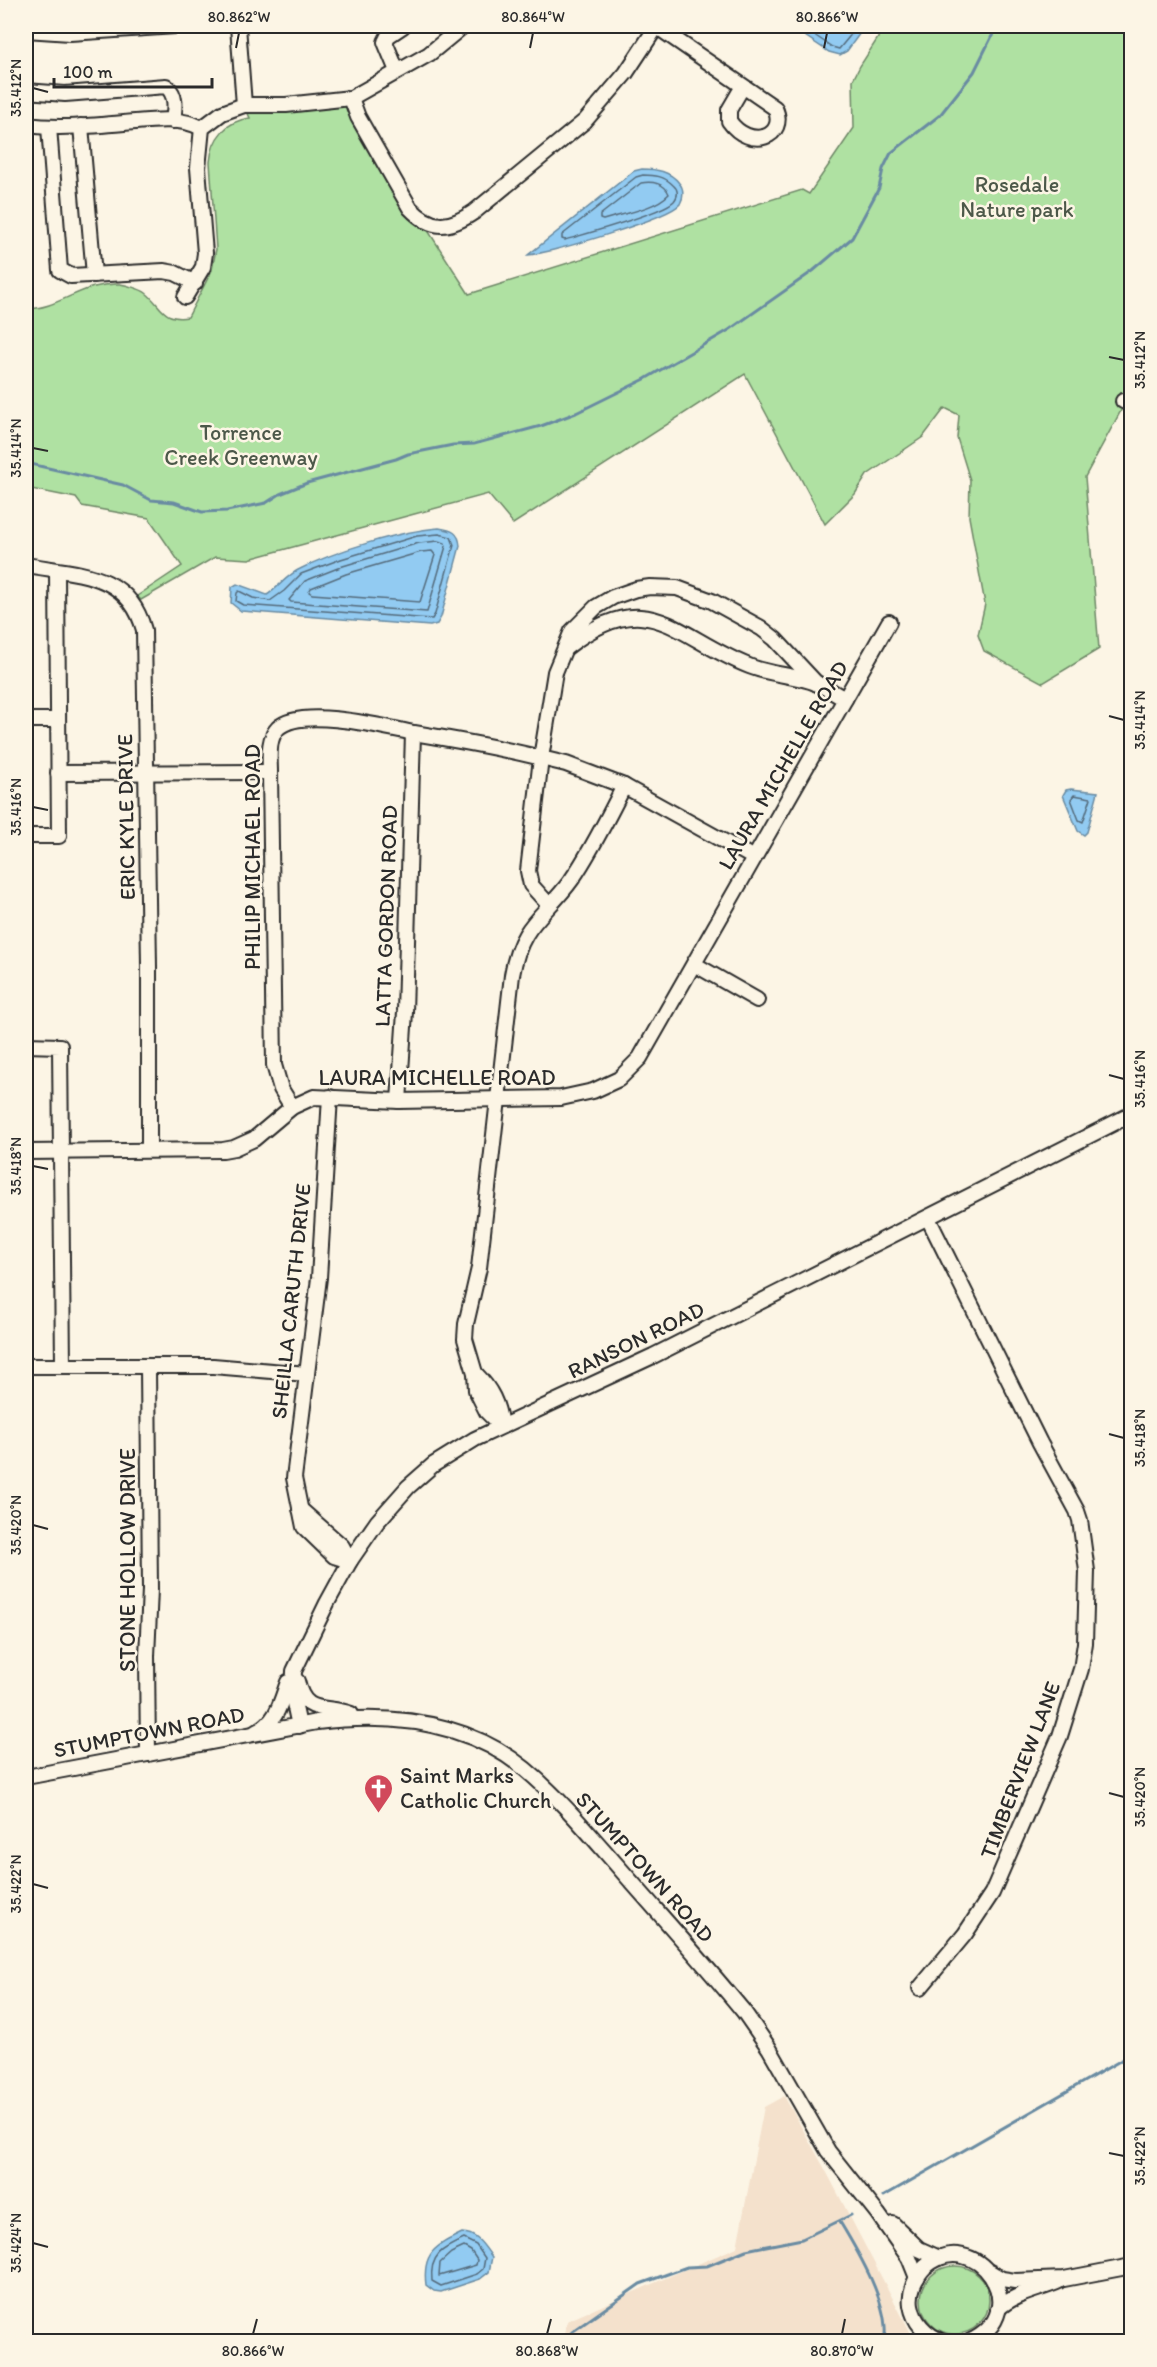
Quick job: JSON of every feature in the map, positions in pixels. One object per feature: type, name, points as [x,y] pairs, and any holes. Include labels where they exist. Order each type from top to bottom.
[{"type":"street","points":[[26,30],[70,33],[176,26]]},
{"type":"street","points":[[238,26],[244,105]]},
{"type":"street","points":[[397,71],[385,42],[388,36],[403,26]]},
{"type":"street","points":[[185,297],[195,283],[205,253],[198,168],[202,128],[222,113],[244,105],[286,105],[351,98],[429,54],[463,26]]},
{"type":"street","points":[[351,98],[358,117],[410,208],[420,218],[433,225],[446,226],[474,212],[585,121],[626,73],[657,26],[743,86]]},
{"type":"street","points":[[26,91],[65,94],[166,86],[172,91],[175,103],[173,121]]},
{"type":"street","points":[[26,125],[50,127],[173,121],[192,123],[202,128]]},
{"type":"street","points":[[81,126],[93,275]]},
{"type":"street","points":[[50,127],[60,270],[71,276],[164,271],[175,273],[195,283]]},
{"type":"street","name":"ERIC KYLE DRIVE","points":[[26,565],[98,578],[113,584],[135,606],[141,619],[145,649],[149,1150]]},
{"type":"street","points":[[26,836],[59,836],[57,571]]},
{"type":"street","points":[[549,905],[531,885],[528,871],[540,758],[555,672],[572,631],[596,607],[613,597],[650,587],[677,588],[712,601],[761,628],[775,639],[817,684]]},
{"type":"street","points":[[567,647],[597,626],[612,620],[630,616],[646,617],[674,625],[752,667],[817,684],[844,699]]},
{"type":"street","name":"LAURA MICHELLE ROAD","points":[[26,1152],[234,1148],[254,1139],[292,1107],[314,1097],[399,1101],[561,1098],[593,1091],[619,1079],[640,1058],[889,622]]},
{"type":"street","points":[[26,720],[58,720]]},
{"type":"street","name":"PHILIP MICHAEL ROAD","points":[[292,1107],[276,1077],[274,1065],[270,772],[272,740],[279,727],[287,723],[308,720],[344,720],[499,747],[566,764],[624,786],[754,858]]},
{"type":"street","name":"LATTA GORDON ROAD","points":[[399,1101],[405,1012],[412,732]]},
{"type":"street","points":[[58,774],[270,772]]},
{"type":"street","points":[[501,1426],[487,1412],[476,1390],[475,1374],[468,1353],[466,1324],[479,1268],[515,961],[531,924],[561,894],[574,877],[624,786]]},
{"type":"street","points":[[694,964],[757,1000]]},
{"type":"street","points":[[26,1045],[60,1046],[63,1366]]},
{"type":"street","name":"SHEILLA CARUTH DRIVE","points":[[330,1097],[321,1254],[295,1467],[295,1489],[300,1509],[342,1546],[350,1561]]},
{"type":"street","name":"RANSON ROAD","points":[[299,1726],[292,1688],[296,1664],[350,1561],[387,1510],[420,1476],[446,1455],[501,1426],[653,1356],[1131,1113]]},
{"type":"street","name":"TIMBERVIEW LANE","points":[[920,1988],[965,1934],[992,1893],[1060,1736],[1085,1643],[1087,1571],[1077,1511],[1040,1443],[928,1218]]},
{"type":"street","points":[[26,1366],[213,1366],[306,1374]]},
{"type":"street","name":"STONE HOLLOW DRIVE","points":[[148,1366],[150,1589],[147,1656],[148,1754]]},
{"type":"street","points":[[296,1664],[297,1682],[301,1695],[307,1703],[317,1708],[344,1711],[363,1719]]},
{"type":"street","points":[[245,1736],[261,1729],[279,1710],[296,1664]]},
{"type":"street","name":"STUMPTOWN ROAD","points":[[26,1777],[334,1720],[408,1720],[461,1733],[508,1757],[550,1792],[714,1975],[756,2028],[828,2151],[878,2214],[909,2258],[917,2278]]},
{"type":"street","name":"STUMPTOWN ROAD","points":[[878,2214],[891,2222],[919,2249],[939,2259]]},
{"type":"street","points":[[943,2342],[933,2338],[922,2329],[915,2318],[911,2304],[912,2291],[917,2278],[930,2263],[939,2259],[960,2256],[981,2264],[1002,2279],[1015,2281],[1064,2279],[1131,2266]]},
{"type":"street","points":[[975,2340],[994,2320],[998,2309],[999,2296],[996,2282],[989,2271]]},
{"type":"street","points":[[998,2309],[1018,2296],[1064,2279]]},
{"type":"shaded area","points":[[784,2096],[915,2341],[564,2341],[567,2321],[737,2247],[764,2107]]},
{"type":"green space","points":[[880,26],[1131,26],[1131,392],[1085,477],[1099,649],[1043,683],[984,651],[978,635],[985,604],[969,517],[970,480],[957,438],[959,415],[945,408],[923,437],[867,475],[855,494],[825,524],[745,374],[513,524],[488,494],[249,559],[215,557],[141,600],[137,596],[182,566],[149,518],[82,506],[76,498],[26,488],[26,309],[50,305],[94,287],[120,284],[144,292],[168,315],[179,318],[188,317],[212,270],[216,249],[211,153],[217,138],[227,127],[250,118],[244,105],[351,98],[420,218],[469,294],[802,190],[809,194],[854,128],[853,80],[878,38]]},
{"type":"green space","points":[[948,2266],[962,2266],[974,2271],[984,2281],[989,2300],[984,2319],[974,2329],[962,2334],[948,2334],[936,2329],[926,2319],[921,2307],[921,2293],[926,2281],[936,2271]]},
{"type":"water","points":[[790,26],[865,26],[847,51],[840,55],[829,52]]},
{"type":"water","points":[[642,169],[662,172],[675,179],[683,190],[680,204],[655,218],[633,226],[559,249],[528,255],[634,171]]},
{"type":"water","points":[[439,528],[454,532],[460,546],[441,617],[437,624],[430,626],[241,611],[231,603],[232,587],[237,584],[267,595],[296,571],[331,555],[387,538]]},
{"type":"water","points":[[1066,790],[1098,792],[1087,832],[1084,835],[1078,831],[1063,795]]},
{"type":"water","points":[[462,2233],[476,2238],[492,2257],[489,2272],[480,2279],[441,2292],[434,2291],[426,2285],[426,2265],[429,2258],[432,2252],[444,2242]]},
{"type":"waterway","points":[[26,463],[123,485],[151,500],[174,502],[202,512],[227,511],[266,503],[280,494],[307,483],[408,454],[453,445],[474,444],[541,426],[576,413],[645,379],[729,330],[813,271],[852,238],[879,188],[883,169],[891,153],[940,115],[974,72],[997,26]]},
{"type":"waterway","points":[[1130,217],[1132,226]]},
{"type":"waterway","points":[[1124,285],[1132,258]]},
{"type":"waterway","points":[[884,2196],[1132,2054]]},
{"type":"waterway","points":[[563,2342],[572,2332],[640,2284],[687,2267],[707,2266],[746,2250],[802,2239],[851,2215]]},
{"type":"waterway","points":[[840,2222],[864,2263],[878,2296],[885,2328],[884,2342]]},
{"type":"place","name":"Saint Marks Catholic Church","points":[[379,1814]]},
{"type":"park label","name":"Rosedale Nature park","points":[[1017,196]]},
{"type":"park label","name":"Torrence Creek Greenway","points":[[241,444]]}]
